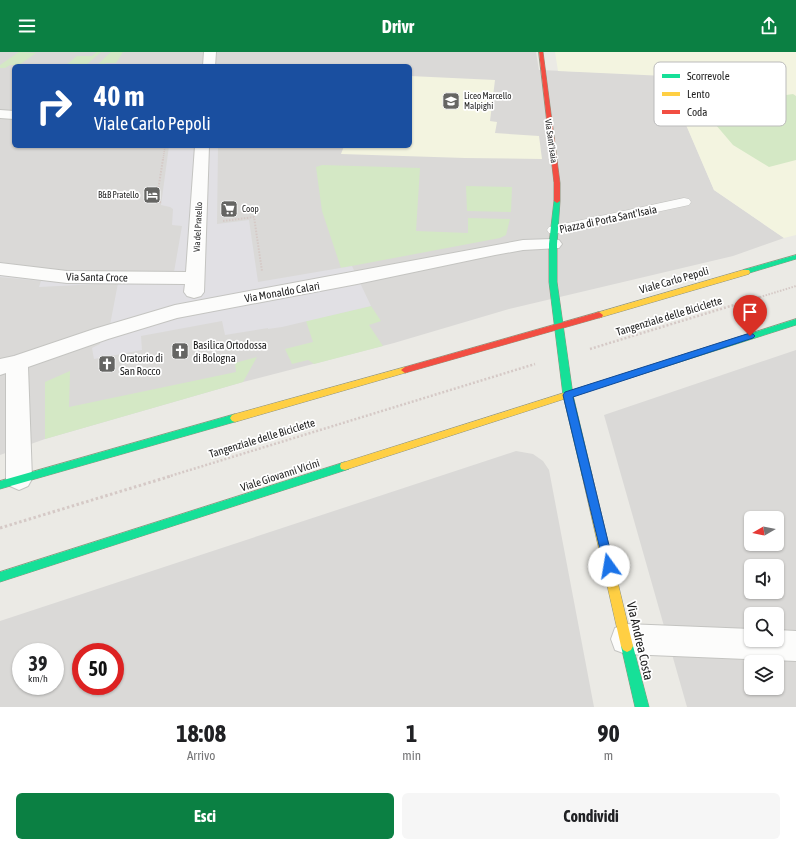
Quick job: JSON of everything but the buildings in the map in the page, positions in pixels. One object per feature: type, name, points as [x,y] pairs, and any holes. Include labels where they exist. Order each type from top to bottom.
[{"type":"main road","name":"Via Sant'Isaia","points":[[541,52],[557,183],[557,202],[553,237]]},
{"type":"main road","name":"Piazza di Porta Sant'Isaia","points":[[553,237],[553,286],[568,395]]},
{"type":"main road","name":"Viale Carlo Pepoli","points":[[558,326],[796,257]]},
{"type":"main road","points":[[568,395],[796,322]]},
{"type":"main road","points":[[10,482],[510,341],[558,326]]},
{"type":"main road","name":"Viale Giovanni Vicini","points":[[0,577],[568,395]]},
{"type":"main road","name":"Via Andrea Costa","points":[[568,395],[642,707]]},
{"type":"street","points":[[209,64],[210,52]]},
{"type":"street","points":[[0,114],[12,115]]},
{"type":"street","name":"Via del Pratello","points":[[193,308],[196,278],[202,148]]},
{"type":"street","name":"Via Monaldo Calari","points":[[10,482],[9,365],[166,314],[523,245],[553,237]]},
{"type":"street","name":"Via Santa Croce","points":[[0,269],[67,277],[196,278]]},
{"type":"street","points":[[626,639],[796,646]]},
{"type":"lane","name":"Piazza di Porta Sant'Isaia","points":[[553,237],[684,202]]},
{"type":"path","points":[[161,202],[156,203],[165,148]]},
{"type":"path","points":[[222,221],[254,217],[262,273]]},
{"type":"path","name":"Tangenziale delle Biciclette","points":[[593,348],[796,286]]},
{"type":"path","name":"Tangenziale delle Biciclette","points":[[0,528],[529,366]]},
{"type":"shaded area","points":[[0,52],[536,52],[539,70],[654,75],[654,126],[687,126],[714,190],[784,238],[733,256],[509,309],[394,343],[243,382],[45,439],[0,455]]},
{"type":"shaded area","points":[[555,52],[796,52],[796,235],[784,238],[714,190],[686,126],[786,126],[786,62],[654,62],[654,75],[558,71]]},
{"type":"shaded area","name":"Liceo Marcello Malpighi","points":[[412,76],[495,80],[490,121],[497,122],[495,133],[539,136],[542,159],[465,158],[341,154],[343,148],[412,148]]},
{"type":"shaded area","points":[[169,148],[218,148],[217,224],[249,220],[258,282],[352,266],[371,306],[282,327],[225,335],[222,321],[141,336],[142,350],[94,359],[92,348],[100,344],[101,327],[110,325],[118,283],[39,287],[41,281],[0,277],[0,262],[56,270],[174,272],[182,226],[172,225],[173,209],[161,205]]},
{"type":"shaded area","points":[[796,350],[796,707],[687,707],[604,415]]},
{"type":"shaded area","points":[[516,451],[533,454],[543,461],[549,470],[594,707],[0,707],[0,621]]},
{"type":"green space","points":[[19,52],[36,53],[20,64],[12,64],[5,68],[0,68],[0,65]]},
{"type":"green space","points":[[97,52],[101,52],[87,64],[67,64],[77,56],[92,56]]},
{"type":"green space","points":[[111,52],[123,52],[116,63],[98,64]]},
{"type":"green space","points":[[793,94],[796,96],[796,160],[769,167],[733,145],[717,126],[786,126],[786,95]]},
{"type":"green space","points":[[322,165],[420,168],[416,231],[468,233],[468,218],[510,219],[506,235],[500,238],[341,268],[322,211],[316,167]]},
{"type":"green space","points":[[466,186],[512,187],[511,212],[467,211]]},
{"type":"green space","points":[[371,306],[381,321],[369,325],[383,346],[314,364],[308,360],[292,364],[285,349],[313,342],[306,321]]},
{"type":"green space","points":[[257,357],[243,382],[45,439],[45,382],[70,371],[69,407],[236,372],[235,363]]},
{"type":"traffic: fast","points":[[557,201],[553,244],[553,282],[568,395],[587,475]]},
{"type":"traffic: fast","points":[[746,272],[796,257]]},
{"type":"traffic: fast","points":[[592,387],[796,322]]},
{"type":"traffic: fast","points":[[0,485],[235,418]]},
{"type":"traffic: fast","points":[[0,577],[345,466]]},
{"type":"traffic: fast","points":[[627,646],[642,707]]},
{"type":"traffic: slow","points":[[599,315],[746,272]]},
{"type":"traffic: slow","points":[[235,418],[405,370]]},
{"type":"traffic: slow","points":[[345,466],[592,387]]},
{"type":"traffic: slow","points":[[587,475],[627,646]]},
{"type":"traffic: jam","points":[[541,52],[557,183],[557,201]]},
{"type":"traffic: jam","points":[[405,370],[599,315]]},
{"type":"place","name":"Liceo Marcello Malpighi","points":[[451,101]]},
{"type":"place","name":"B&B Pratello","points":[[152,195]]},
{"type":"place","name":"Coop","points":[[229,209]]},
{"type":"place","name":"Basilica Ortodossa di Bologna","points":[[180,351]]},
{"type":"place","name":"Oratorio di San Rocco","points":[[107,364]]},
{"type":"route","points":[[609,566],[568,395],[750,336]]}]
